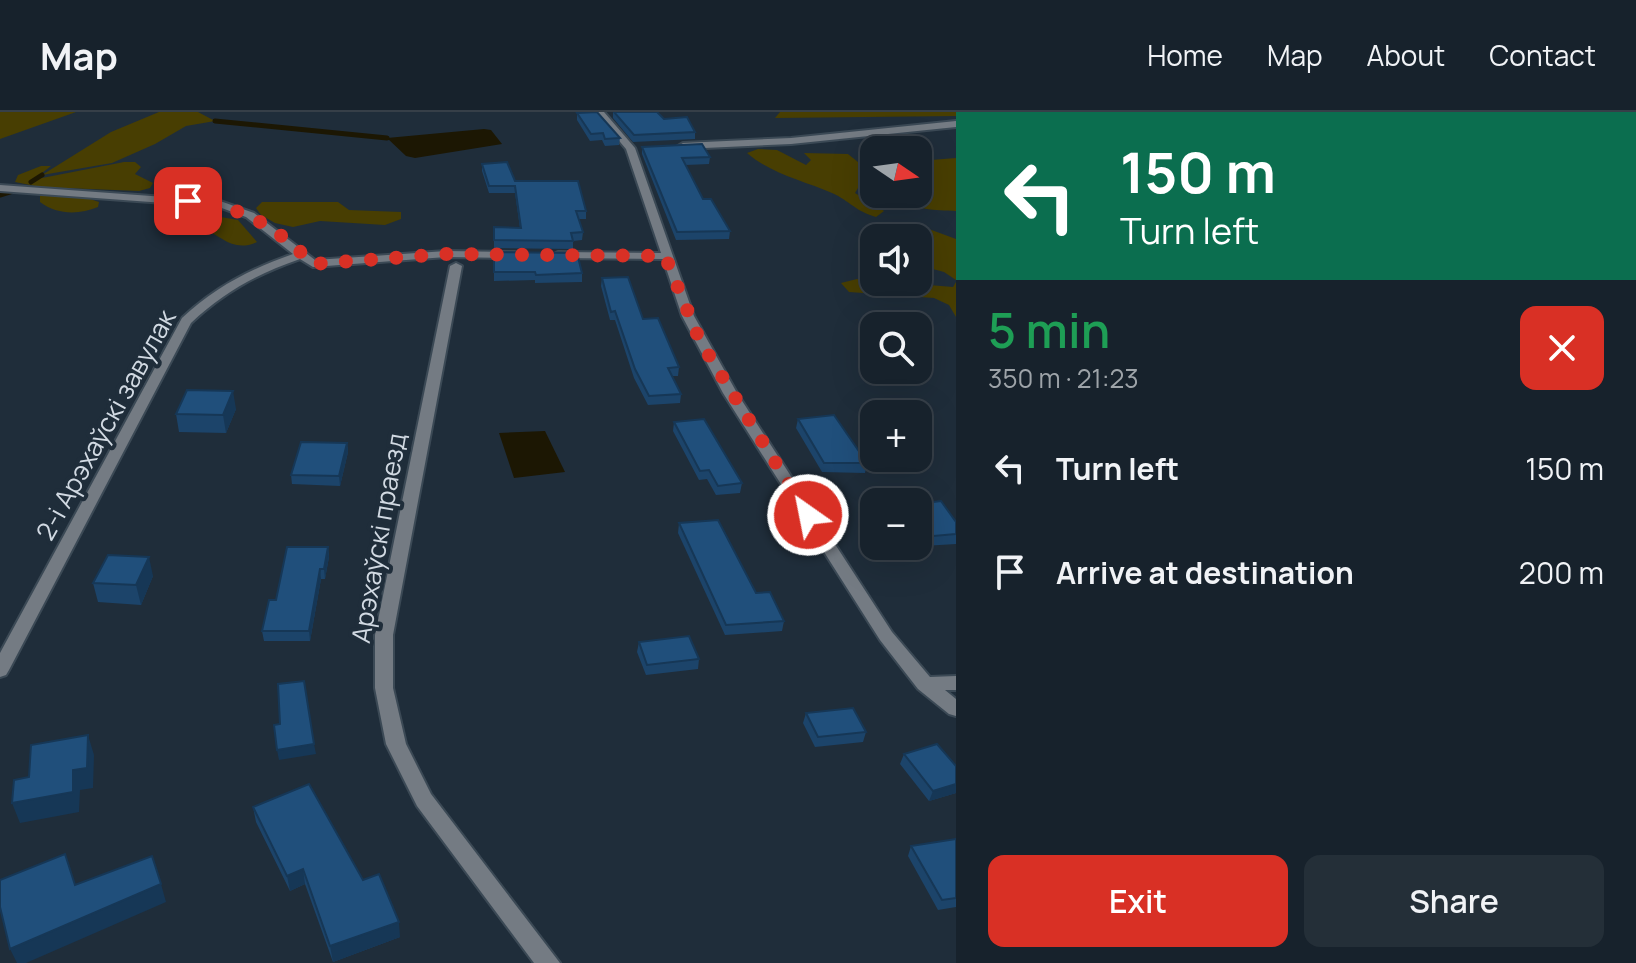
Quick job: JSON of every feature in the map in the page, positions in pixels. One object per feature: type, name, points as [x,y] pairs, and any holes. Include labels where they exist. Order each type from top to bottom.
[{"type":"street","points":[[599,112],[634,148],[665,256],[700,341],[730,393],[886,636],[925,684],[956,709]]},
{"type":"street","points":[[668,147],[791,141],[956,124]]},
{"type":"street","points":[[0,188],[220,204],[250,215],[313,264],[446,254],[524,255]]},
{"type":"street","name":"2-і Арэхаўскі завулак","points":[[0,670],[186,321],[211,297],[243,275],[303,254]]},
{"type":"street","points":[[540,255],[665,256]]},
{"type":"street","name":"Арэхаўскі праезд","points":[[456,266],[384,635],[384,688],[396,744],[424,800],[548,963]]},
{"type":"street","points":[[925,684],[956,683]]},
{"type":"shaded area","points":[[0,112],[76,112],[0,139]]},
{"type":"shaded area","points":[[159,112],[198,112],[215,121],[186,126],[112,163],[42,175],[111,132]]},
{"type":"shaded area","points":[[780,112],[956,112],[956,116],[775,118]]},
{"type":"shaded area","points":[[491,130],[502,144],[415,158],[406,156],[387,138]]},
{"type":"shaded area","points":[[758,149],[777,150],[806,165],[811,160],[804,153],[848,154],[860,164],[860,185],[855,193],[860,196],[860,208],[884,211],[876,217],[869,215],[832,193],[777,172],[747,153]]},
{"type":"shaded area","points":[[956,158],[956,211],[922,208],[932,208],[932,160]]},
{"type":"shaded area","points":[[135,162],[141,167],[135,174],[153,183],[150,188],[139,191],[40,187],[15,182],[18,175],[41,166],[51,166],[38,176],[42,178]]},
{"type":"shaded area","points":[[47,193],[78,195],[99,202],[98,207],[76,212],[61,211],[40,202],[40,196]]},
{"type":"shaded area","points":[[262,202],[338,202],[349,210],[401,212],[401,219],[385,225],[320,221],[293,227],[275,223],[261,215],[256,208]]},
{"type":"shaded area","points":[[215,216],[238,220],[257,242],[234,245],[202,228],[204,222]]},
{"type":"shaded area","points":[[932,230],[956,239],[956,280],[932,269]]},
{"type":"shaded area","points":[[860,279],[860,293],[849,292],[841,283]]},
{"type":"shaded area","points":[[956,282],[956,317],[949,305],[934,298],[906,296],[932,296],[932,285],[953,287]]},
{"type":"shaded area","points":[[545,431],[565,472],[514,478],[499,433]]},
{"type":"building","points":[[597,112],[620,138],[605,139],[603,133],[591,134],[577,113]]},
{"type":"building","points":[[614,112],[657,112],[664,119],[687,117],[695,132],[634,135]]},
{"type":"building","points":[[702,144],[710,157],[682,158],[703,199],[711,199],[730,231],[677,232],[642,147]]},
{"type":"building","points":[[507,162],[515,181],[578,181],[586,211],[576,211],[583,232],[571,233],[573,241],[494,240],[494,227],[521,228],[515,186],[489,186],[482,164]]},
{"type":"building","points":[[494,252],[577,253],[582,273],[536,275],[535,272],[494,272]]},
{"type":"building","points":[[628,277],[643,319],[658,318],[679,367],[668,368],[681,394],[649,396],[635,369],[615,311],[611,312],[602,278]]},
{"type":"building","points":[[187,390],[233,391],[223,415],[176,414]]},
{"type":"building","points":[[834,415],[860,453],[860,463],[824,463],[798,419]]},
{"type":"building","points":[[704,419],[742,483],[718,486],[709,470],[700,471],[674,422]]},
{"type":"building","points":[[301,442],[347,443],[339,476],[291,475]]},
{"type":"building","points":[[941,501],[956,522],[956,534],[932,536],[932,502]]},
{"type":"building","points":[[718,520],[756,593],[770,592],[784,621],[726,625],[679,523]]},
{"type":"building","points":[[287,547],[328,547],[324,569],[320,569],[309,631],[262,631],[269,600],[276,600]]},
{"type":"building","points":[[108,555],[149,557],[136,585],[93,583]]},
{"type":"building","points":[[689,636],[699,659],[647,665],[639,642]]},
{"type":"building","points":[[304,681],[314,744],[277,750],[274,725],[280,724],[278,684]]},
{"type":"building","points":[[853,708],[866,732],[818,737],[806,713]]},
{"type":"building","points":[[88,735],[87,768],[73,770],[73,792],[12,803],[14,780],[29,777],[31,745]]},
{"type":"building","points":[[937,744],[956,766],[956,784],[933,791],[904,754]]},
{"type":"building","points":[[309,784],[363,880],[379,874],[399,922],[330,946],[303,869],[287,876],[253,807]]},
{"type":"building","points":[[956,839],[956,898],[942,900],[911,846]]},
{"type":"building","points":[[65,854],[75,885],[152,856],[161,884],[10,949],[0,907],[0,880]]},
{"type":"waterway","points":[[215,121],[387,138]]},
{"type":"waterway","points":[[31,182],[42,175]]},
{"type":"waterway","points":[[0,195],[16,190]]},
{"type":"route","points":[[188,201],[220,204],[250,215],[313,264],[446,254],[665,256],[700,341],[808,515]]}]
